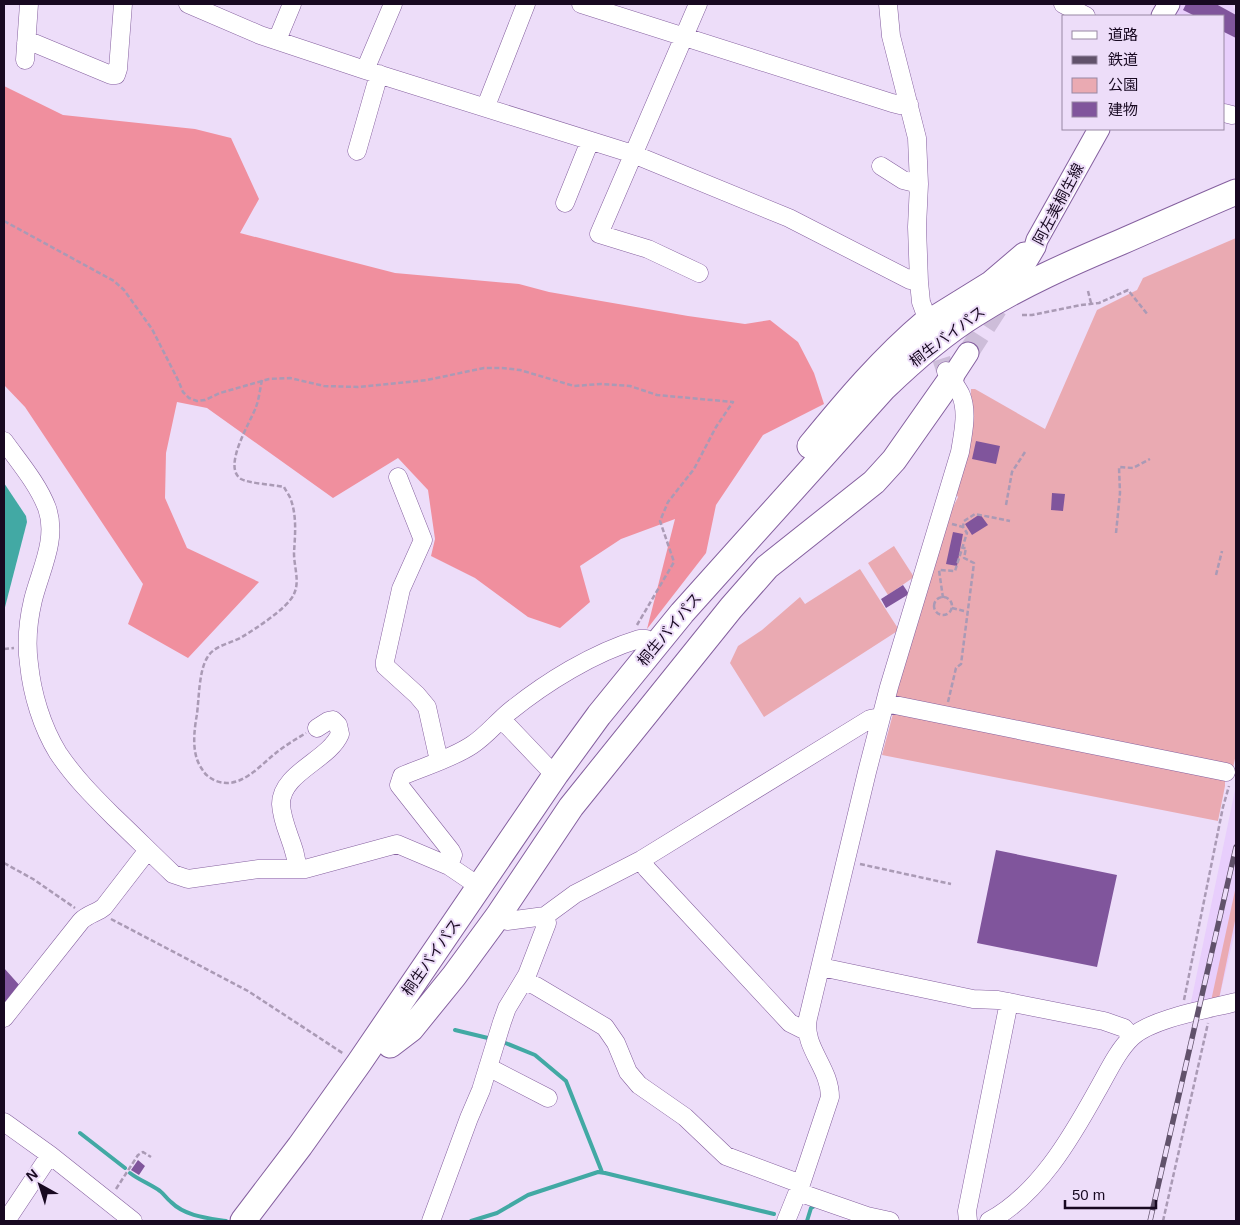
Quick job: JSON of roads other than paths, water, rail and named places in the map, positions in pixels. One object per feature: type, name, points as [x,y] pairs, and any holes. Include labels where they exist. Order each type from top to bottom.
[{"type":"highway","name":"桐生バイパス","points":[[243,1221],[300,1146],[359,1063],[556,774],[605,708],[647,642],[682,613],[884,388],[942,337],[981,310],[1041,277],[1236,192]]},
{"type":"highway","name":"桐生バイパス","points":[[263,1221],[351,1103],[604,735],[667,654],[874,421],[928,368],[966,340],[1022,305],[1236,208]]},
{"type":"highway","points":[[682,613],[704,576],[837,412],[893,352],[930,327]]},
{"type":"highway","points":[[390,1046],[425,1013],[498,916],[570,807],[736,601],[767,567],[854,500],[874,482],[894,460],[948,375]]},
{"type":"main road","points":[[1163,15],[1169,4]]},
{"type":"main road","name":"阿左美桐生線","points":[[1016,279],[1035,248],[1036,240],[1098,130]]},
{"type":"main road","points":[[930,327],[1006,269],[1036,240]]},
{"type":"main road","points":[[948,375],[968,354]]},
{"type":"street","points":[[29,4],[26,51],[34,43],[116,75],[123,4]]},
{"type":"street","points":[[188,4],[260,35],[634,154],[789,218],[910,280],[919,282]]},
{"type":"street","points":[[277,40],[292,4]]},
{"type":"street","points":[[357,151],[372,72],[393,4]]},
{"type":"street","points":[[486,106],[526,4]]},
{"type":"street","points":[[581,4],[892,103],[900,105],[909,104]]},
{"type":"street","points":[[698,4],[599,234],[648,249],[698,274]]},
{"type":"street","points":[[888,4],[891,36],[917,138],[919,282],[921,302],[930,327]]},
{"type":"street","points":[[1063,4],[1084,15]]},
{"type":"street","points":[[566,203],[590,141]]},
{"type":"street","points":[[881,166],[903,180],[919,184]]},
{"type":"street","points":[[786,1221],[830,1097],[829,1082],[826,1074],[808,1041],[806,1031],[808,1018],[866,772],[960,452],[963,429],[963,402],[956,385],[948,375]]},
{"type":"street","points":[[4,441],[42,498],[50,525],[49,543],[28,624],[28,664],[43,722],[58,753],[85,788],[173,874],[188,879],[259,869],[313,868],[397,844],[448,866],[480,887]]},
{"type":"street","points":[[398,477],[422,540],[401,589],[385,666],[417,695],[427,707],[439,761]]},
{"type":"street","points":[[448,866],[453,855],[451,851],[399,785],[402,776],[470,747],[489,733],[510,712],[569,670],[592,658],[647,642]]},
{"type":"street","points":[[498,916],[507,920],[545,916],[575,894],[641,860],[883,711],[945,715],[1226,772]]},
{"type":"street","points":[[297,869],[297,860],[285,826],[281,804],[288,786],[334,743],[340,734],[338,725],[333,720],[328,720],[317,728]]},
{"type":"street","points":[[500,721],[508,726],[556,774]]},
{"type":"street","points":[[4,1018],[148,850]]},
{"type":"street","points":[[641,860],[654,877],[790,1023],[806,1031]]},
{"type":"street","points":[[431,1221],[481,1090],[507,1008],[524,981],[546,922],[545,916]]},
{"type":"street","points":[[821,967],[973,998],[1009,1002],[1104,1021],[1124,1028],[1132,1037]]},
{"type":"street","points":[[524,981],[601,1023],[610,1033],[628,1072],[639,1085],[685,1117],[726,1156],[867,1216],[890,1221]]},
{"type":"street","points":[[968,1221],[967,1211],[1009,1002]]},
{"type":"street","points":[[989,1221],[1008,1209],[1020,1198],[1059,1155],[1071,1139],[1110,1069],[1132,1037],[1156,1024],[1186,1014],[1236,1002]]},
{"type":"street","points":[[488,1067],[548,1098]]},
{"type":"street","points":[[4,1122],[37,1137],[50,1155],[134,1221]]},
{"type":"street","points":[[6,1221],[50,1155]]},
{"type":"waterway","points":[[455,1030],[492,1039]]},
{"type":"waterway","points":[[503,1042],[535,1055],[566,1081],[602,1172]]},
{"type":"waterway","points":[[80,1133],[125,1168]]},
{"type":"waterway","points":[[471,1221],[497,1213],[528,1195],[598,1172],[774,1214]]},
{"type":"waterway","points":[[130,1173],[160,1191],[177,1207],[197,1216],[226,1221]]},
{"type":"waterway","points":[[807,1221],[811,1208],[816,1205]]},
{"type":"tunnel","points":[[968,353],[1005,296]]},
{"type":"tunnel","points":[[933,333],[945,370]]},
{"type":"railway","points":[[1150,1221],[1236,847]]}]
